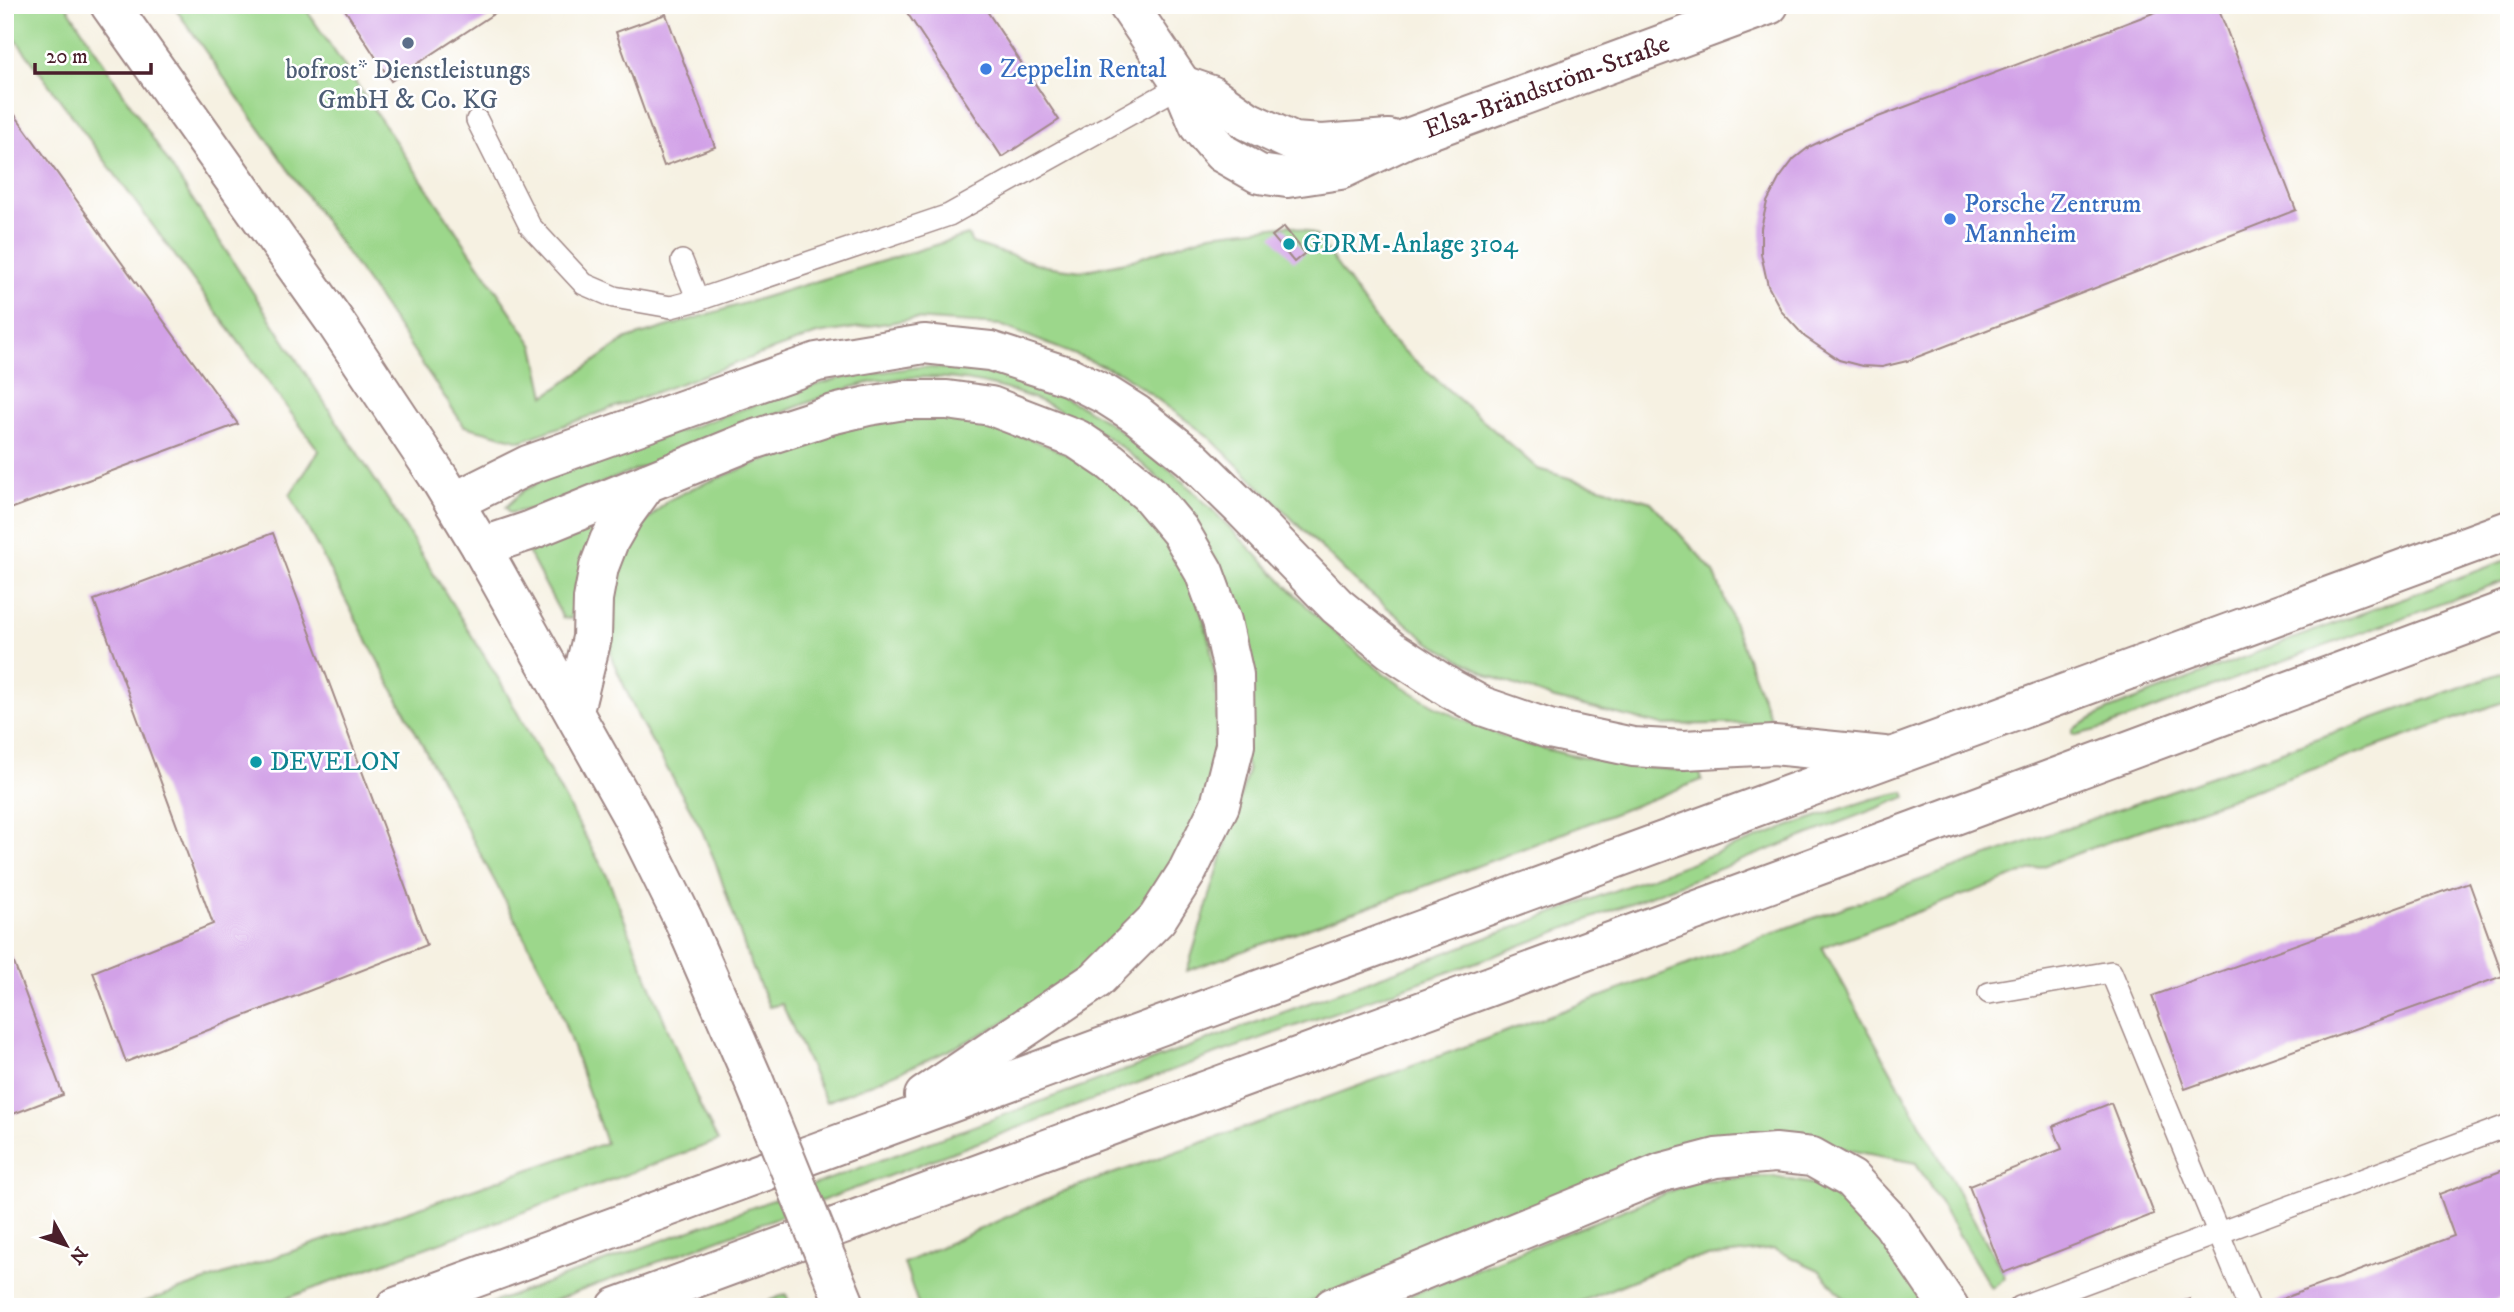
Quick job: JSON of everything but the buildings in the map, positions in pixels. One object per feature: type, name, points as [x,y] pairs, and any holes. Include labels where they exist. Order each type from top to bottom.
[{"type":"main road","points":[[110,5],[336,323],[454,502],[575,711],[634,820],[684,921],[754,1081],[846,1307]]},
{"type":"main road","points":[[1128,5],[1182,85]]},
{"type":"main road","name":"Elsa-Brändström-Straße","points":[[1182,85],[1211,95],[1248,121],[1293,142],[1322,144],[1405,139],[1769,5]]},
{"type":"main road","points":[[454,502],[528,466],[817,362],[925,344],[990,351],[1070,377],[1106,394],[1136,414],[1191,458],[1337,606],[1391,650],[1482,706],[1549,729],[1633,747],[1684,750],[1774,745],[1893,757]]},
{"type":"main road","points":[[481,547],[529,531],[750,441],[830,415],[904,400],[947,400],[991,406],[1077,439],[1111,462],[1149,494],[1180,531],[1204,572],[1222,621],[1234,675],[1235,745],[1220,805],[1187,872],[1157,919],[1096,979],[875,1129]]},
{"type":"main road","points":[[575,711],[592,638],[593,599],[599,566],[614,532],[647,483]]},
{"type":"main road","points":[[396,1307],[2509,530]]},
{"type":"main road","points":[[617,1307],[2509,609]]},
{"type":"main road","points":[[1333,1307],[1663,1172],[1716,1158],[1775,1153],[1812,1157],[1851,1179],[1892,1223],[1950,1307]]},
{"type":"main road","points":[[665,1307],[719,1269]]},
{"type":"lane","points":[[477,120],[530,226],[584,284],[614,296],[671,307],[949,215],[1182,85]]},
{"type":"lane","points":[[682,261],[698,300]]},
{"type":"lane","points":[[1989,993],[2111,972],[2249,1307]]},
{"type":"lane","points":[[2020,1307],[2509,1125]]},
{"type":"green space","points":[[5,5],[66,5],[388,500],[501,683],[607,876],[671,1037],[718,1141],[263,1307],[130,1307],[606,1143],[554,993],[290,495],[319,451],[5,25]]},
{"type":"green space","points":[[173,5],[303,5],[534,346],[545,396],[627,339],[968,235],[972,243],[1045,266],[1082,271],[1130,261],[1211,234],[1290,225],[1316,235],[1387,336],[1538,469],[1651,502],[1714,572],[1772,723],[1662,725],[1555,699],[1490,676],[1430,643],[1355,581],[1208,436],[1121,373],[1000,325],[913,319],[817,334],[521,441],[464,426],[374,292]]},
{"type":"green space","points":[[918,367],[973,371],[1027,383],[1075,403],[1133,439],[1210,507],[1320,619],[1358,653],[1399,684],[1432,704],[1467,722],[1541,748],[1618,764],[1695,771],[1700,773],[1702,780],[1412,891],[1187,971],[1248,771],[1169,489],[1139,461],[1106,437],[1071,416],[996,386],[956,379],[915,377],[874,382],[820,398],[538,508],[510,513],[506,507],[524,490],[545,479],[785,394],[845,377]]},
{"type":"green space","points":[[945,418],[1020,435],[1072,457],[1121,492],[1165,541],[1195,596],[1205,624],[1211,654],[1217,715],[1210,776],[1191,833],[1155,892],[1075,976],[1043,999],[984,1033],[921,1063],[826,1102],[782,1004],[769,1007],[700,826],[640,721],[612,659],[608,634],[615,576],[627,547],[644,524],[667,501],[693,488],[841,430],[876,422]]},
{"type":"green space","points":[[597,521],[599,525],[576,584],[571,619],[563,618],[528,552]]},
{"type":"green space","points":[[2509,559],[2509,579],[2104,728],[2076,735],[2072,733],[2073,729],[2108,710]]},
{"type":"green space","points":[[2509,670],[2509,700],[2141,830],[1822,947],[2003,1272],[2005,1278],[1991,1288],[1916,1163],[1849,1150],[1803,1137],[1701,1145],[1296,1307],[919,1307],[904,1263],[1069,1189],[1247,1127],[1814,918]]},
{"type":"green space","points":[[1904,792],[1906,797],[1491,957],[1205,1058],[537,1307],[481,1307],[1801,822],[1872,799]]},
{"type":"green space","points":[[1770,1176],[1828,1187],[1881,1229],[1933,1307],[1852,1307],[1819,1270],[1773,1249],[1683,1260],[1567,1307],[1381,1307],[1696,1181]]},
{"type":"green space","points":[[786,1294],[791,1307],[753,1307]]},
{"type":"place","name":"bofrost* Dienstleistungs GmbH & Co. KG","points":[[408,43]]},
{"type":"place","name":"Zeppelin Rental","points":[[986,69]]},
{"type":"place","name":"Porsche Zentrum Mannheim","points":[[1950,219]]},
{"type":"place","name":"GDRM-Anlage 3104","points":[[1289,244]]},
{"type":"place","name":"DEVELON","points":[[256,762]]}]
